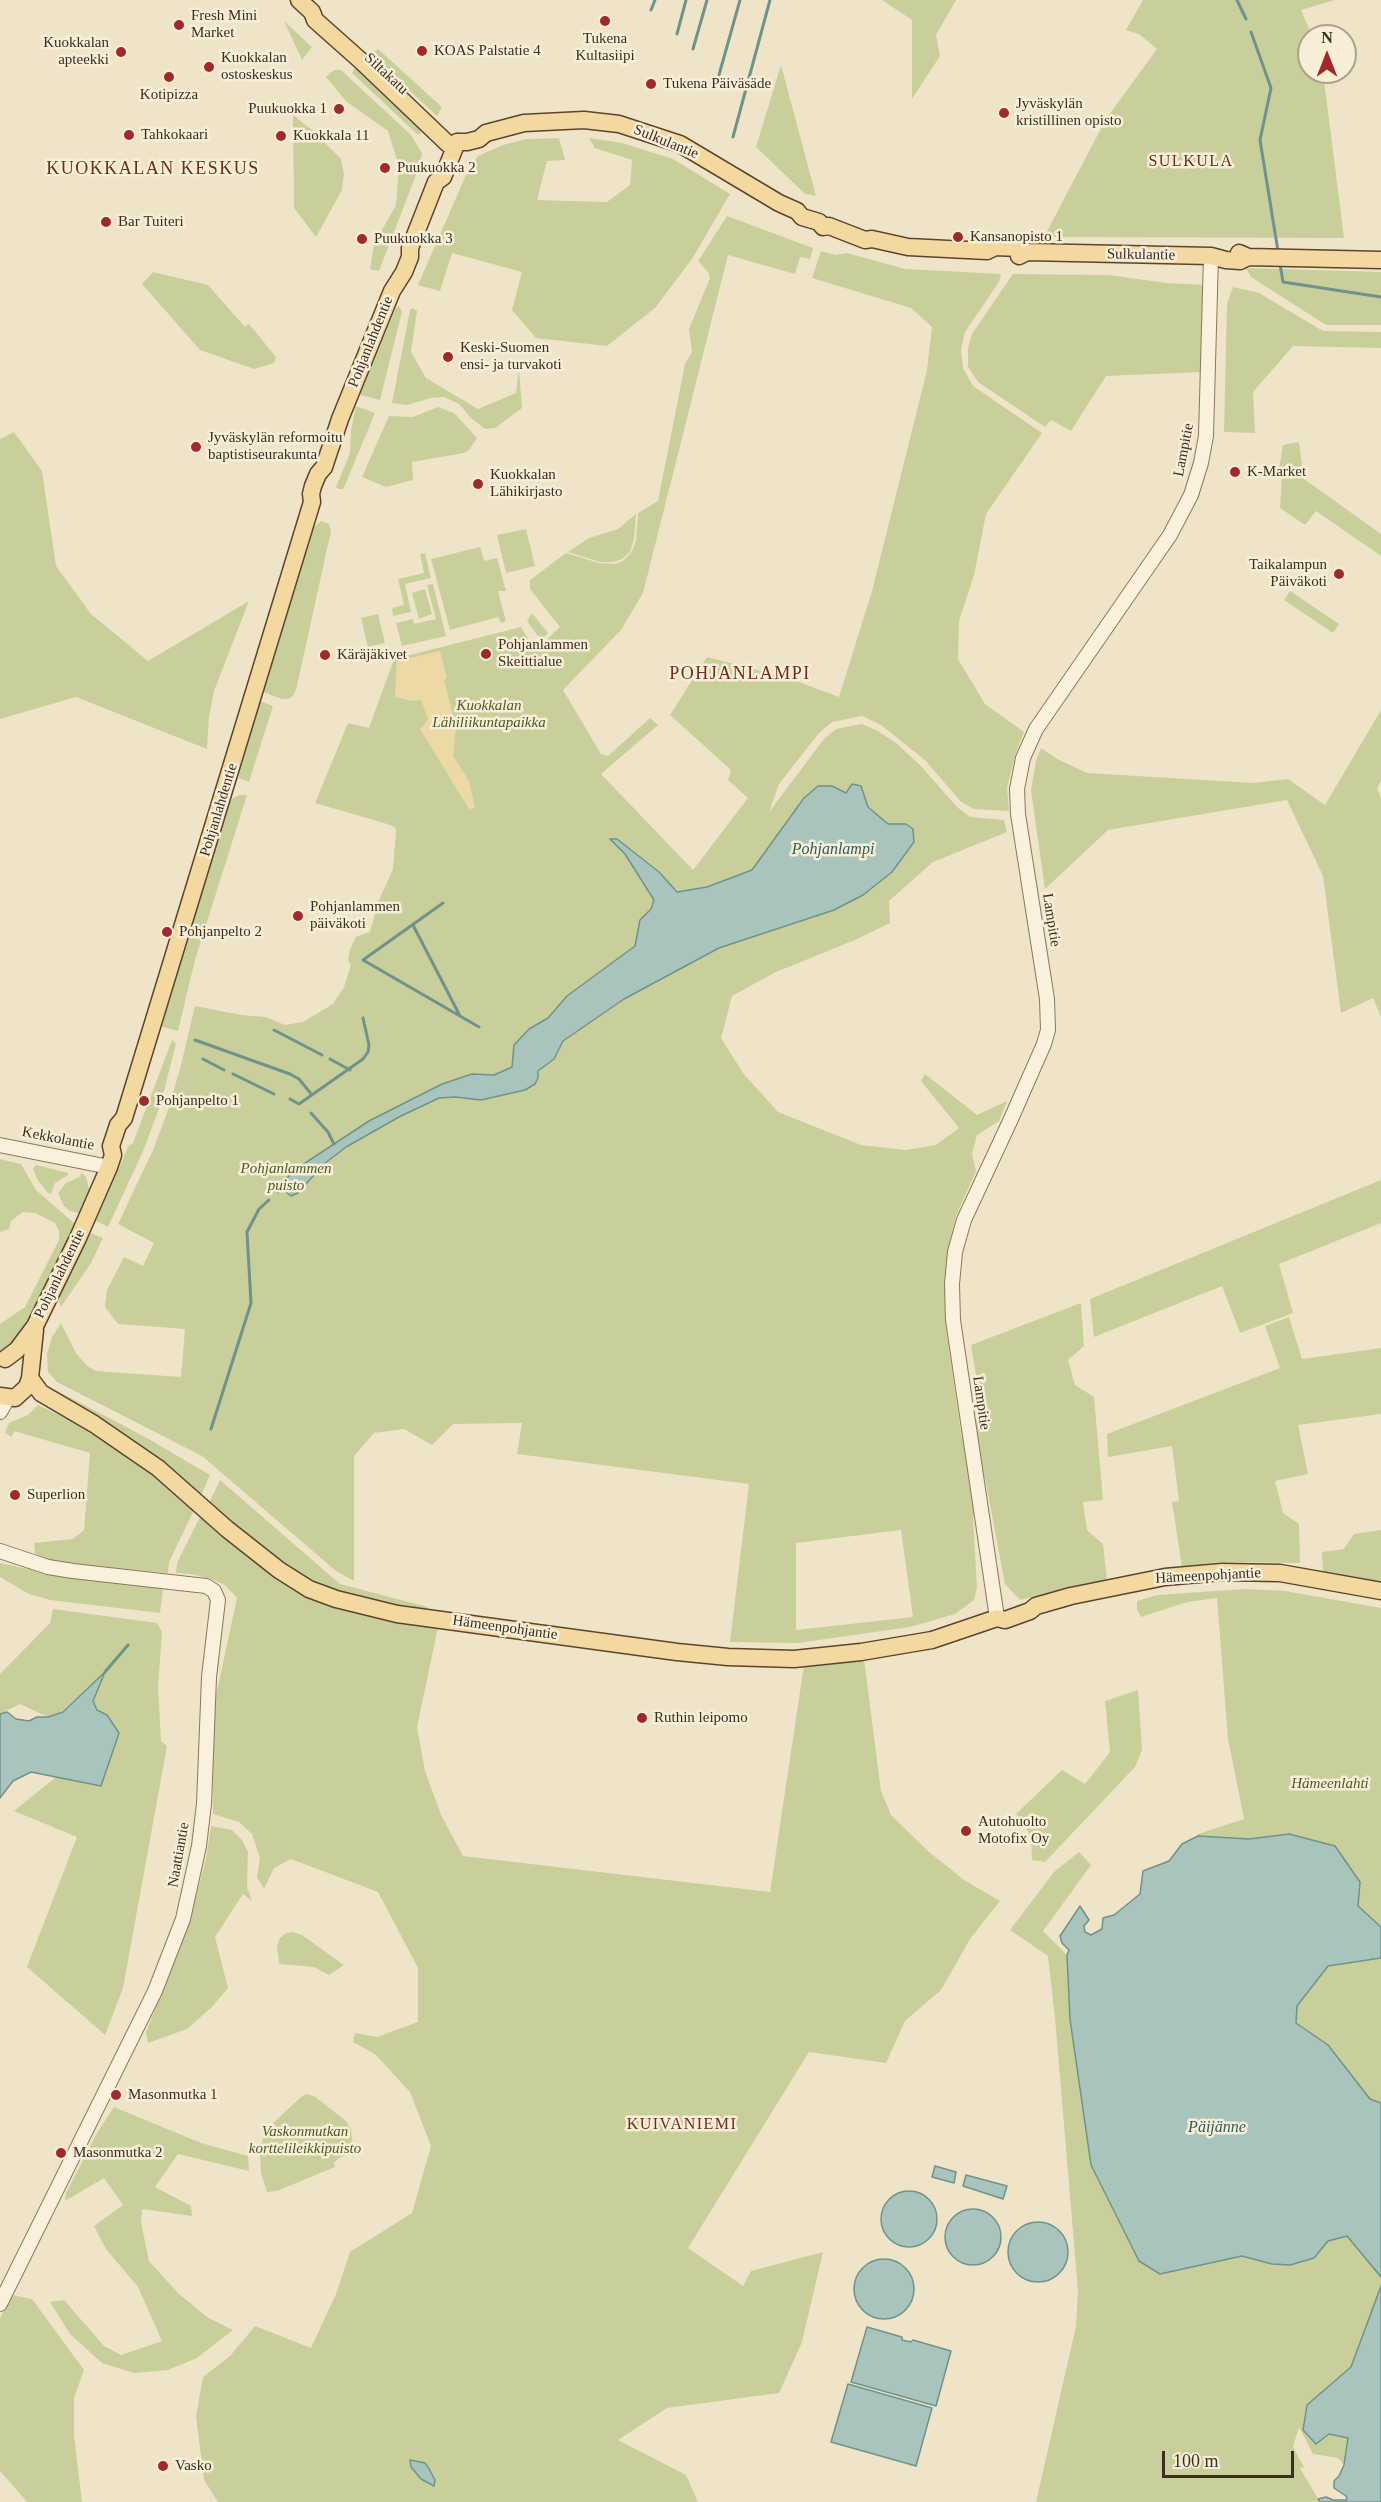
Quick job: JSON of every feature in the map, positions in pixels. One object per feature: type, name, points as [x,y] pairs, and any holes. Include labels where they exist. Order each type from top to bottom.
[{"type":"main road","name":"Siltakatu","points":[[299,0],[312,12],[320,14],[341,38],[452,143]]},
{"type":"main road","name":"Sulkulantie","points":[[452,143],[479,139],[486,132],[547,120],[584,120],[619,124],[680,144],[779,203],[797,211],[802,217],[825,221],[867,234],[872,239],[930,250],[987,251],[995,247],[1020,248],[1028,252],[1214,256],[1232,261],[1240,261],[1248,257],[1381,260]]},
{"type":"main road","name":"Pohjanlahdentie","points":[[1,1360],[17,1350],[35,1326],[111,1161],[111,1146],[118,1125],[124,1118],[250,710],[312,502],[313,486],[324,467],[394,285],[401,279],[404,272],[410,257],[410,249],[436,182],[436,174],[452,143]]},
{"type":"main road","name":"Pohjanlahdentie","points":[[29,1374],[35,1326]]},
{"type":"main road","name":"Hämeenpohjantie","points":[[1,1360],[19,1362],[41,1392],[158,1468],[227,1529],[279,1570],[309,1589],[336,1599],[397,1614],[666,1650],[759,1659],[813,1658],[932,1640],[997,1618],[1002,1612],[1027,1604],[1036,1606],[1126,1583],[1222,1572],[1280,1574],[1381,1591]]},
{"type":"main road","points":[[6,1401],[26,1389],[29,1374]]},
{"type":"main road","name":"Hämeenpohjantie","points":[[6,1401],[71,1411]]},
{"type":"street","name":"Lampitie","points":[[997,1618],[953,1320],[952,1284],[955,1252],[964,1220],[1016,1108],[1048,1030],[1047,999],[1018,814],[1017,789],[1023,758],[1036,729],[1170,535],[1191,495],[1201,463],[1206,436],[1214,256]]},
{"type":"street","name":"Kekkolantie","points":[[0,1144],[111,1161]]},
{"type":"street","name":"Naattiantie","points":[[0,1551],[48,1567],[206,1586],[214,1591],[218,1600],[208,1677],[204,1804],[200,1846],[186,1909],[155,1992],[0,2304]]},
{"type":"green space","points":[[882,0],[956,0],[936,35],[940,56],[912,99],[912,20]]},
{"type":"green space","points":[[1143,0],[1335,0],[1301,10],[1307,24],[1297,24],[1297,84],[1325,84],[1344,238],[1044,237],[1106,119],[1157,49],[1139,34],[1126,30]]},
{"type":"green space","points":[[284,21],[312,47],[302,60]]},
{"type":"green space","points":[[378,49],[442,107],[437,116],[370,54]]},
{"type":"green space","points":[[781,65],[816,196],[805,194],[756,147]]},
{"type":"green space","points":[[355,68],[422,131],[420,134],[417,134],[352,73]]},
{"type":"green space","points":[[334,70],[341,70],[411,135],[422,153],[421,162],[379,271],[370,269],[374,244],[396,205],[399,167],[388,131],[347,102],[326,77]]},
{"type":"green space","points":[[293,115],[341,159],[344,174],[342,190],[316,237],[294,208]]},
{"type":"green space","points":[[559,138],[565,160],[547,161],[537,200],[607,202],[630,185],[632,160],[595,148],[589,138],[622,143],[673,159],[730,194],[692,259],[655,308],[607,346],[536,338],[512,310],[522,272],[452,253],[440,291],[418,285],[466,175],[478,156],[503,145],[526,139]]},
{"type":"green space","points":[[727,216],[813,248],[810,259],[800,257],[795,274],[728,255],[643,593],[621,630],[563,690],[601,754],[608,756],[650,718],[658,725],[601,774],[693,870],[748,798],[728,780],[731,770],[670,715],[707,657],[788,678],[839,697],[872,591],[927,370],[932,327],[911,308],[812,278],[821,251],[835,255],[847,253],[905,269],[1001,274],[999,282],[965,332],[961,350],[963,368],[973,386],[1042,433],[986,514],[974,575],[959,621],[958,659],[985,704],[1024,732],[1015,755],[1007,788],[1009,811],[974,809],[961,802],[925,760],[881,725],[862,716],[832,722],[819,733],[779,784],[769,812],[824,739],[836,729],[862,724],[896,743],[920,765],[957,807],[970,817],[1004,820],[1007,832],[933,862],[889,901],[890,923],[776,972],[732,996],[721,1038],[743,1073],[778,1112],[861,1145],[906,1150],[936,1145],[959,1128],[921,1081],[925,1074],[977,1115],[1007,1101],[999,1121],[977,1135],[972,1154],[976,1171],[956,1216],[948,1250],[945,1322],[962,1439],[982,1412],[971,1345],[1081,1303],[1084,1346],[1068,1360],[1075,1385],[1094,1397],[1103,1500],[1083,1502],[1087,1530],[1103,1544],[1107,1580],[1020,1600],[1005,1584],[985,1478],[973,1518],[977,1588],[974,1600],[955,1614],[910,1627],[798,1643],[730,1642],[749,1484],[517,1454],[522,1423],[453,1424],[432,1445],[404,1429],[374,1433],[354,1456],[354,1581],[336,1571],[202,1456],[57,1382],[48,1372],[47,1354],[52,1337],[61,1323],[76,1353],[87,1366],[96,1371],[181,1377],[185,1329],[118,1324],[105,1307],[107,1290],[124,1257],[143,1266],[154,1243],[118,1224],[153,1150],[167,1113],[195,1006],[241,1015],[266,1017],[285,1025],[303,1022],[333,1004],[344,987],[351,965],[348,960],[350,949],[356,937],[370,932],[379,900],[393,869],[396,831],[395,827],[384,823],[315,803],[348,723],[369,728],[394,659],[521,627],[535,651],[560,627],[530,589],[530,580],[566,553],[599,563],[614,564],[623,561],[631,553],[636,541],[638,513],[658,501],[685,364],[692,352],[689,329],[710,278],[708,272],[698,261]],"holes":[[[818,786],[892,872],[863,895],[834,910],[684,891],[707,887],[752,870],[804,798]],[[563,1011],[554,1059],[538,1071],[512,1066],[514,1045],[528,1029]],[[901,1530],[913,1617],[796,1630],[796,1543]]]},
{"type":"green space","points":[[1246,268],[1381,272],[1381,325],[1326,325],[1251,277]]},
{"type":"green space","points":[[153,272],[208,285],[245,327],[249,324],[276,357],[274,363],[254,369],[200,350],[142,284]]},
{"type":"green space","points":[[1013,274],[1109,275],[1166,283],[1205,285],[1203,372],[1106,376],[1071,431],[1051,420],[1045,427],[978,382],[968,367],[968,348],[972,334]]},
{"type":"green space","points":[[1233,287],[1259,293],[1323,331],[1381,332],[1381,348],[1293,346],[1253,392],[1255,433],[1224,432],[1227,304]]},
{"type":"green space","points":[[399,306],[402,312],[380,400],[360,395],[396,308]]},
{"type":"green space","points":[[413,308],[417,311],[411,352],[426,378],[478,409],[516,393],[519,370],[522,408],[495,428],[485,429],[459,404],[444,397],[407,405],[392,403],[410,310]]},
{"type":"green space","points":[[356,406],[375,413],[345,485],[343,489],[339,489],[336,487],[350,453],[351,430]]},
{"type":"green space","points":[[438,407],[454,413],[477,438],[469,450],[464,453],[412,462],[413,480],[386,487],[362,477],[389,416],[413,417]]},
{"type":"green space","points":[[14,432],[42,471],[56,566],[91,614],[148,661],[249,601],[214,691],[209,716],[207,749],[76,697],[0,719],[0,439]]},
{"type":"green space","points":[[1299,442],[1304,479],[1381,534],[1381,556],[1316,511],[1305,525],[1280,508],[1282,476],[1278,475],[1283,445]]},
{"type":"green space","points":[[636,514],[634,539],[630,552],[622,559],[600,562],[568,552],[589,538],[618,529]]},
{"type":"green space","points":[[321,521],[329,524],[331,531],[296,690],[293,696],[282,699],[263,692],[314,527]]},
{"type":"green space","points":[[526,529],[535,566],[506,573],[497,535]]},
{"type":"green space","points":[[480,547],[484,561],[497,558],[506,591],[498,591],[506,621],[501,623],[498,617],[450,630],[431,559]]},
{"type":"green space","points":[[425,553],[431,578],[405,584],[411,612],[393,616],[392,608],[404,605],[398,579],[424,573],[420,554]]},
{"type":"green space","points":[[433,584],[446,636],[402,646],[396,623],[413,619],[414,624],[436,619],[427,585]]},
{"type":"green space","points":[[425,589],[432,614],[419,619],[412,593]]},
{"type":"green space","points":[[1290,591],[1339,624],[1333,633],[1284,600]]},
{"type":"green space","points":[[532,613],[548,633],[541,640],[527,621]]},
{"type":"green space","points":[[378,614],[385,643],[368,647],[361,618]]},
{"type":"green space","points":[[260,701],[273,706],[249,782],[239,778],[238,772]]},
{"type":"green space","points":[[1381,710],[1381,781],[1377,788],[1381,799],[1381,1017],[1373,998],[1341,1013],[1323,876],[1287,800],[1108,830],[1045,889],[1031,790],[1036,761],[1041,748],[1059,760],[1087,773],[1253,783],[1288,779],[1325,805]]},
{"type":"green space","points":[[247,795],[195,960],[178,1031],[157,1025],[226,808],[233,798]]},
{"type":"green space","points":[[172,1040],[176,1044],[160,1106],[144,1149],[108,1227],[96,1221],[128,1147],[133,1143]]},
{"type":"green space","points":[[0,1159],[21,1164],[36,1190],[75,1224],[15,1348],[0,1353],[0,1324],[25,1307],[59,1240],[59,1231],[55,1223],[35,1213],[23,1212],[11,1221],[9,1229],[0,1232]]},
{"type":"green space","points":[[36,1165],[68,1173],[68,1175],[55,1183],[51,1194],[37,1179],[33,1168]]},
{"type":"green space","points":[[81,1173],[86,1177],[90,1192],[81,1214],[70,1211],[64,1206],[58,1193],[66,1183],[80,1177]]},
{"type":"green space","points":[[1381,1180],[1381,1223],[1279,1264],[1293,1313],[1240,1333],[1222,1286],[1094,1337],[1090,1299]]},
{"type":"green space","points":[[90,1233],[103,1238],[91,1263],[61,1307],[60,1294]]},
{"type":"green space","points":[[1289,1317],[1302,1359],[1381,1348],[1381,1414],[1298,1425],[1308,1474],[1275,1481],[1283,1513],[1299,1524],[1300,1563],[1219,1562],[1182,1567],[1172,1502],[1179,1501],[1172,1446],[1108,1457],[1107,1434],[1280,1368],[1265,1326]]},
{"type":"green space","points":[[48,1386],[147,1438],[210,1475],[200,1498],[46,1391]]},
{"type":"green space","points":[[38,1405],[68,1419],[151,1471],[194,1510],[169,1562],[168,1573],[50,1560],[35,1554],[34,1543],[73,1539],[84,1530],[90,1453],[14,1431],[12,1437],[5,1433],[9,1423],[28,1415]]},
{"type":"green space","points":[[220,1480],[340,1584],[428,1607],[422,1611],[346,1598],[285,1568],[208,1505]]},
{"type":"green space","points":[[200,1517],[271,1575],[305,1593],[376,1618],[438,1627],[417,1727],[425,1771],[441,1815],[463,1856],[770,1892],[804,1665],[864,1659],[881,1791],[891,1815],[928,1851],[964,1880],[1000,1901],[970,1939],[941,1990],[905,2021],[886,2063],[809,2052],[688,2248],[743,2286],[751,2271],[823,2252],[802,2342],[779,2393],[667,2408],[618,2440],[686,2475],[698,2502],[218,2502],[204,2480],[196,2416],[203,2377],[230,2356],[255,2326],[311,2348],[336,2294],[350,2252],[412,2213],[431,2146],[410,2092],[375,2054],[353,2042],[355,2033],[377,2037],[418,2022],[418,1968],[378,1892],[291,1859],[274,1868],[264,1889],[257,1877],[260,1858],[252,1834],[239,1822],[213,1814],[213,1710],[237,1598],[225,1585],[211,1579],[176,1573],[177,1563]]},
{"type":"green space","points":[[1381,1530],[1381,1584],[1323,1572],[1322,1552],[1344,1549],[1354,1534]]},
{"type":"green space","points":[[0,1563],[38,1571],[163,1588],[160,1613],[50,1600],[29,1594],[0,1577]]},
{"type":"green space","name":"Hämeenlahti","points":[[1245,1589],[1285,1591],[1381,1608],[1381,2190],[1263,2055],[1249,1839],[1198,1836],[1198,1834],[1244,1819],[1228,1739],[1217,1598],[1187,1602],[1141,1617],[1137,1610],[1137,1601],[1157,1595]]},
{"type":"green space","points":[[53,1609],[157,1623],[162,1632],[158,1686],[161,1741],[167,1746],[123,1988],[105,2035],[27,1967],[77,1837],[14,1811],[56,1777],[101,1786],[107,1715],[78,1697],[63,1711],[48,1717],[20,1704],[0,1714],[0,1674],[50,1623]]},
{"type":"green space","points":[[1138,1690],[1142,1750],[1135,1767],[1045,1862],[1032,1860],[1031,1838],[1025,1825],[1016,1814],[1062,1770],[1085,1784],[1110,1752],[1105,1701]]},
{"type":"green space","points":[[211,1826],[232,1830],[242,1840],[248,1852],[247,1887],[252,1901],[243,1894],[215,1937],[228,1988],[212,2007],[187,2029],[148,2043],[146,2032],[189,1922],[206,1859]]},
{"type":"green space","points":[[1079,1852],[1091,1865],[1043,1931],[1067,1955],[1070,2019],[1091,2165],[1160,2274],[1242,2256],[1272,2264],[1381,2213],[1381,2502],[1036,2502],[1076,2326],[1078,2291],[1048,1956],[1010,1930],[1054,1872]],"holes":[[[1299,2427],[1313,2454],[1338,2458],[1344,2465],[1334,2481],[1334,2488],[1346,2496],[1347,2501],[1326,2497],[1318,2499],[1300,2468],[1304,2467],[1293,2447]]]},
{"type":"green space","points":[[293,1932],[302,1935],[344,1965],[329,1975],[314,1967],[279,1964],[277,1946],[280,1938],[286,1933]]},
{"type":"green space","name":"Vaskonmutkan korttelileikkipuisto","points":[[306,2094],[314,2096],[346,2121],[351,2129],[353,2149],[334,2163],[335,2167],[277,2191],[267,2192],[261,2173],[260,2153],[263,2139],[272,2124]]},
{"type":"green space","points":[[114,2107],[201,2143],[248,2156],[249,2171],[178,2154],[155,2187],[191,2206],[192,2216],[142,2209],[141,2222],[149,2261],[178,2293],[207,2317],[233,2330],[197,2358],[168,2370],[134,2373],[102,2363],[70,2334],[50,2302],[64,2300],[104,2346],[121,2355],[162,2341],[138,2287],[106,2249],[94,2226],[123,2205],[104,2178],[65,2201],[66,2193],[97,2133]]},
{"type":"green space","points":[[12,2295],[32,2299],[84,2370],[74,2398],[74,2435],[82,2502],[27,2502],[0,2471],[0,2318]]},
{"type":"sand","points":[[440,651],[447,678],[444,680],[456,726],[453,756],[469,781],[475,808],[469,809],[420,729],[428,720],[421,700],[413,701],[395,697],[397,661]]},
{"type":"water","name":"Pohjanlampi","points":[[852,784],[861,786],[868,807],[888,824],[906,824],[913,829],[914,842],[892,872],[863,895],[834,910],[719,948],[624,999],[563,1041],[554,1059],[538,1071],[535,1084],[525,1090],[481,1100],[439,1098],[399,1117],[346,1147],[324,1164],[298,1193],[291,1196],[282,1189],[281,1184],[296,1169],[369,1121],[442,1084],[472,1074],[494,1075],[512,1067],[514,1045],[529,1029],[548,1018],[567,996],[635,946],[640,920],[651,909],[654,900],[625,854],[610,839],[617,839],[659,872],[677,892],[707,887],[752,870],[804,798],[818,786],[832,786],[846,793]]},
{"type":"water","points":[[105,1672],[93,1701],[97,1710],[107,1715],[119,1733],[101,1786],[31,1772],[13,1781],[0,1798],[0,1714],[7,1712],[16,1719],[29,1721],[37,1717],[48,1717],[63,1712]]},
{"type":"water","name":"Päijänne","points":[[1289,1834],[1335,1846],[1360,1882],[1358,1906],[1381,1927],[1381,1958],[1328,1966],[1297,2006],[1296,2023],[1328,2045],[1370,2099],[1381,2103],[1381,2277],[1347,2236],[1328,2241],[1314,2258],[1290,2265],[1272,2264],[1242,2256],[1160,2274],[1139,2261],[1091,2165],[1070,2019],[1067,1955],[1069,1950],[1062,1943],[1060,1936],[1080,1906],[1089,1920],[1084,1926],[1085,1932],[1091,1935],[1102,1929],[1103,1918],[1114,1915],[1140,1894],[1143,1871],[1169,1861],[1182,1844],[1198,1836],[1249,1839]]},
{"type":"water","points":[[935,2166],[956,2172],[954,2183],[932,2177]]},
{"type":"water","points":[[966,2175],[1007,2186],[1003,2199],[963,2186]]},
{"type":"water","points":[[909,2191],[924,2196],[932,2204],[937,2219],[932,2234],[924,2242],[909,2247],[894,2242],[886,2234],[881,2219],[886,2204],[894,2196]]},
{"type":"water","points":[[973,2209],[988,2214],[996,2222],[1001,2237],[996,2252],[988,2260],[973,2265],[958,2260],[950,2252],[945,2237],[950,2222],[958,2214]]},
{"type":"water","points":[[1032,2222],[1044,2222],[1055,2227],[1063,2235],[1068,2252],[1066,2264],[1055,2277],[1044,2282],[1032,2282],[1021,2277],[1013,2269],[1008,2258],[1008,2246],[1013,2235],[1021,2227]]},
{"type":"water","points":[[884,2259],[901,2264],[909,2272],[914,2289],[909,2306],[901,2314],[884,2319],[867,2314],[859,2306],[854,2289],[859,2272],[867,2264]]},
{"type":"water","points":[[1381,2286],[1381,2502],[1320,2502],[1318,2499],[1326,2497],[1333,2500],[1347,2500],[1346,2496],[1334,2488],[1334,2481],[1344,2465],[1348,2438],[1329,2434],[1316,2444],[1303,2430],[1307,2405],[1351,2367]]},
{"type":"water","points":[[867,2327],[902,2337],[902,2340],[911,2342],[913,2340],[951,2351],[936,2406],[851,2382]]},
{"type":"water","points":[[848,2384],[932,2408],[916,2466],[831,2442]]},
{"type":"water","points":[[410,2460],[425,2463],[435,2480],[434,2486],[421,2479],[411,2467]]},
{"type":"waterway","points":[[651,10],[655,0]]},
{"type":"waterway","points":[[677,34],[686,0]]},
{"type":"waterway","points":[[693,49],[707,0]]},
{"type":"waterway","points":[[717,82],[740,0]]},
{"type":"waterway","points":[[733,137],[770,0]]},
{"type":"waterway","points":[[1237,0],[1246,19]]},
{"type":"waterway","points":[[1251,32],[1271,88],[1260,140],[1278,251]]},
{"type":"waterway","points":[[1280,264],[1283,282],[1381,297]]},
{"type":"waterway","points":[[443,903],[363,960],[479,1027]]},
{"type":"waterway","points":[[413,925],[459,1014]]},
{"type":"waterway","points":[[299,1104],[363,1059],[368,1052],[369,1045],[363,1018]]},
{"type":"waterway","points":[[274,1030],[322,1055]]},
{"type":"waterway","points":[[195,1040],[290,1074],[299,1079],[312,1095]]},
{"type":"waterway","points":[[203,1059],[224,1070]]},
{"type":"waterway","points":[[330,1059],[350,1070]]},
{"type":"waterway","points":[[233,1074],[274,1094]]},
{"type":"waterway","points":[[290,1099],[299,1104]]},
{"type":"waterway","points":[[311,1113],[328,1132],[334,1144]]},
{"type":"waterway","points":[[278,1192],[282,1189]]},
{"type":"waterway","points":[[211,1429],[251,1303],[247,1232],[259,1209],[269,1200]]},
{"type":"waterway","points":[[105,1672],[128,1645]]},
{"type":"place","name":"Tukena Kultasiipi","points":[[605,21]]},
{"type":"place","name":"Fresh Mini Market","points":[[179,25]]},
{"type":"place","name":"KOAS Palstatie 4","points":[[422,51]]},
{"type":"place","name":"Kuokkalan apteekki","points":[[121,52]]},
{"type":"place","name":"Kuokkalan ostoskeskus","points":[[209,67]]},
{"type":"place","name":"Kotipizza","points":[[169,77]]},
{"type":"place","name":"Tukena Päiväsäde","points":[[651,84]]},
{"type":"place","name":"Puukuokka 1","points":[[339,109]]},
{"type":"place","name":"Jyväskylän kristillinen opisto","points":[[1004,113]]},
{"type":"place","name":"Tahkokaari","points":[[129,135]]},
{"type":"place","name":"Kuokkala 11","points":[[281,136]]},
{"type":"place","name":"Puukuokka 2","points":[[385,168]]},
{"type":"place","name":"Bar Tuiteri","points":[[106,222]]},
{"type":"place","name":"Kansanopisto 1","points":[[958,237]]},
{"type":"place","name":"Puukuokka 3","points":[[362,239]]},
{"type":"place","name":"Keski-Suomen ensi- ja turvakoti","points":[[448,357]]},
{"type":"place","name":"Jyväskylän reformoitu baptistiseurakunta","points":[[196,447]]},
{"type":"place","name":"K-Market","points":[[1235,472]]},
{"type":"place","name":"Kuokkalan Lähikirjasto","points":[[478,484]]},
{"type":"place","name":"Taikalampun Päiväkoti","points":[[1339,574]]},
{"type":"place","name":"Pohjanlammen Skeittialue","points":[[486,654]]},
{"type":"place","name":"Käräjäkivet","points":[[325,655]]},
{"type":"place","name":"Pohjanlammen päiväkoti","points":[[298,916]]},
{"type":"place","name":"Pohjanpelto 2","points":[[167,932]]},
{"type":"place","name":"Pohjanpelto 1","points":[[144,1101]]},
{"type":"place","name":"Superlion","points":[[15,1495]]},
{"type":"place","name":"Ruthin leipomo","points":[[642,1718]]},
{"type":"place","name":"Autohuolto Motofix Oy","points":[[966,1831]]},
{"type":"place","name":"Masonmutka 1","points":[[116,2095]]},
{"type":"place","name":"Masonmutka 2","points":[[61,2153]]},
{"type":"place","name":"Vasko","points":[[163,2466]]},
{"type":"district","name":"SULKULA","points":[[1191,162]]},
{"type":"district","name":"KUOKKALAN KESKUS","points":[[153,169]]},
{"type":"district","name":"POHJANLAMPI","points":[[740,674]]},
{"type":"district","name":"KUIVANIEMI","points":[[682,2125]]},
{"type":"park label","name":"Kuokkalan Lähiliikuntapaikka","points":[[489,714]]},
{"type":"park label","name":"Pohjanlammen puisto","points":[[286,1178]]}]
